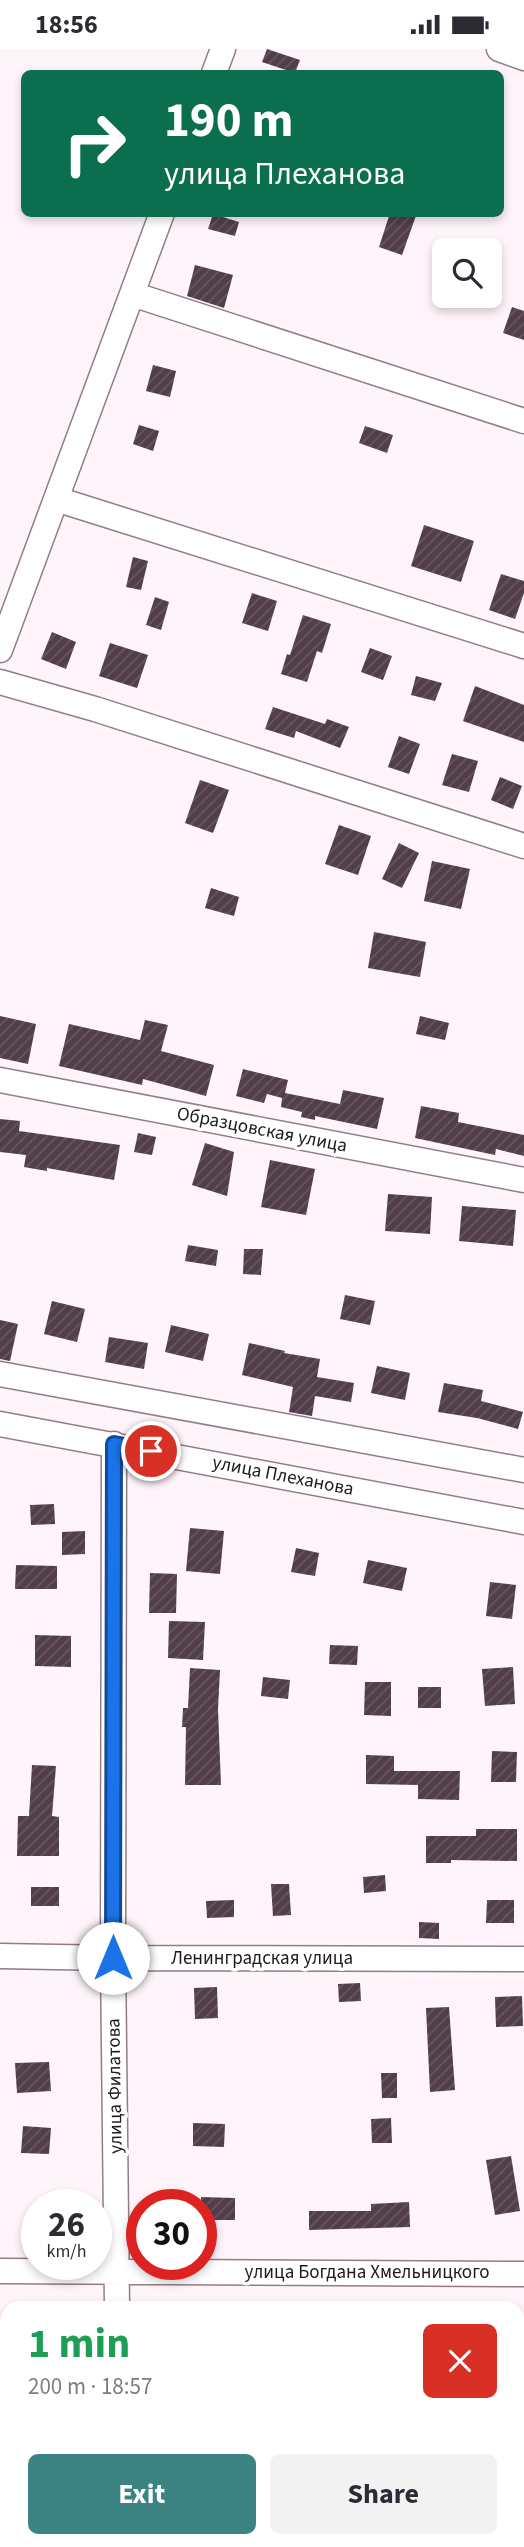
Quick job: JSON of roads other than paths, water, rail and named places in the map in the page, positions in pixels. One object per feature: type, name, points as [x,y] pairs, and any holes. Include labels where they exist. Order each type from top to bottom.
[{"type":"street","points":[[215,70],[223,49]]},
{"type":"street","points":[[499,49],[524,58]]},
{"type":"street","points":[[0,650],[161,217]]},
{"type":"street","points":[[132,294],[524,421]]},
{"type":"street","points":[[56,499],[524,646]]},
{"type":"street","points":[[0,682],[95,709],[524,846]]},
{"type":"street","name":"Образцовская улица","points":[[0,1080],[524,1180]]},
{"type":"street","points":[[0,1374],[524,1471]]},
{"type":"street","name":"улица Плеханова","points":[[0,1424],[524,1522]]},
{"type":"street","name":"улица Филатова","points":[[114,1444],[113,1958],[117,2301]]},
{"type":"street","name":"Ленинградская улица","points":[[0,1956],[524,1959]]},
{"type":"street","name":"улица Богдана Хмельницкого","points":[[0,2271],[524,2274]]}]
